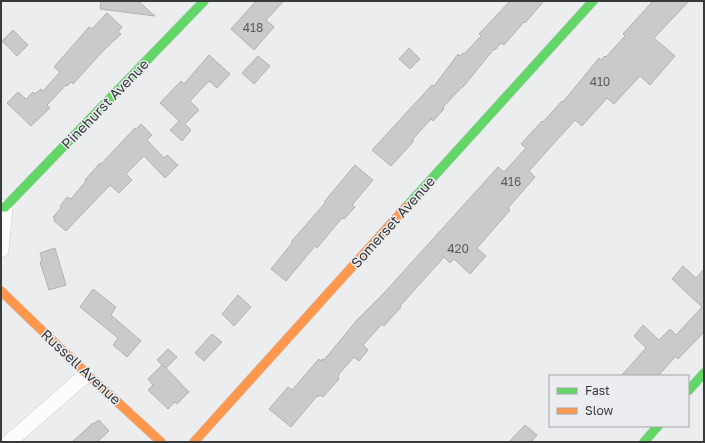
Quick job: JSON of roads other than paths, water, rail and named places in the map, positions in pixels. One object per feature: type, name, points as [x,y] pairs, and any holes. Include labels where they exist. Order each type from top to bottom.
[{"type":"street","name":"Pinehurst Avenue","points":[[1,250],[3,207],[204,1]]},
{"type":"street","name":"Somerset Avenue","points":[[194,442],[593,1]]},
{"type":"street","name":"Russell Avenue","points":[[1,291],[87,374],[161,442]]},
{"type":"street","points":[[689,390],[704,373]]},
{"type":"street","points":[[9,442],[87,374]]},
{"type":"street","points":[[644,442],[657,427]]}]
